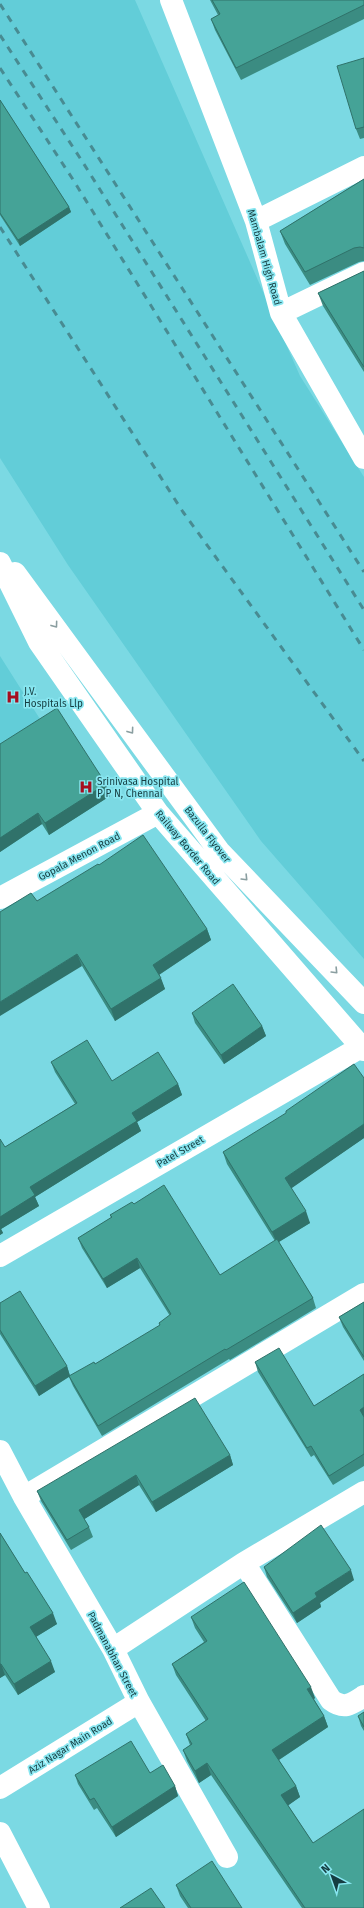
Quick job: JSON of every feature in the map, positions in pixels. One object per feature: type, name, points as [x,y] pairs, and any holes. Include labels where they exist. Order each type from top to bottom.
[{"type":"street","name":"Mambalam High Road","points":[[171,0],[256,221],[281,313],[364,458]]},
{"type":"street","points":[[256,221],[364,167]]},
{"type":"street","points":[[281,313],[364,273]]},
{"type":"street","name":"Bazulla Flyover","points":[[0,553],[32,594],[219,851],[364,1003]]},
{"type":"street","name":"Railway Border Road","points":[[0,563],[39,642],[158,813],[362,1048]]},
{"type":"street","name":"Gopala Menon Road","points":[[0,898],[158,813]]},
{"type":"street","name":"Patel Street","points":[[0,1256],[362,1048]]},
{"type":"street","points":[[24,1497],[364,1294]]},
{"type":"street","name":"Padmanabhan Street","points":[[0,1451],[24,1497],[113,1649],[139,1702],[228,1857]]},
{"type":"street","points":[[113,1649],[244,1563],[364,1492]]},
{"type":"street","points":[[244,1563],[331,1700],[338,1705],[348,1706],[364,1696]]},
{"type":"street","name":"Aziz Nagar Main Road","points":[[0,1788],[139,1702]]},
{"type":"street","points":[[0,1833],[39,1908]]},
{"type":"shaded area","points":[[0,0],[135,0],[300,376],[364,477],[364,959],[261,841],[68,565],[0,458]]},
{"type":"shaded area","name":"J.V. Hospitals Llp","points":[[0,656],[52,738],[0,771]]},
{"type":"building","points":[[212,0],[364,0],[364,5],[236,68],[211,19],[220,14]]},
{"type":"building","points":[[364,58],[364,127],[356,129],[337,66]]},
{"type":"building","points":[[0,100],[69,207],[18,240],[0,213]]},
{"type":"building","points":[[364,179],[364,248],[354,248],[305,272],[280,231]]},
{"type":"building","points":[[364,271],[364,367],[318,293]]},
{"type":"building","points":[[57,708],[106,784],[45,823],[38,813],[0,838],[0,744]]},
{"type":"building","points":[[143,835],[207,929],[153,965],[161,978],[111,1009],[77,954],[0,1002],[0,912],[31,893],[37,901],[98,864],[99,865]]},
{"type":"building","points":[[233,984],[262,1026],[221,1055],[192,1013]]},
{"type":"building","points":[[87,1040],[112,1081],[158,1052],[178,1084],[132,1113],[137,1121],[30,1187],[35,1195],[0,1217],[0,1139],[5,1147],[77,1103],[51,1062]]},
{"type":"building","points":[[354,1064],[364,1078],[364,1124],[285,1178],[306,1211],[272,1232],[223,1152],[286,1113],[286,1111]]},
{"type":"building","points":[[164,1185],[220,1275],[277,1239],[313,1298],[98,1426],[69,1376],[94,1362],[95,1364],[160,1325],[159,1323],[171,1314],[137,1258],[103,1279],[78,1238],[112,1217],[110,1215],[132,1202],[134,1204]]},
{"type":"building","points":[[20,1291],[67,1366],[35,1386],[0,1330],[0,1303]]},
{"type":"building","points":[[364,1302],[364,1357],[339,1317]]},
{"type":"building","points":[[279,1348],[314,1406],[364,1374],[364,1407],[360,1410],[364,1417],[364,1454],[329,1476],[311,1446],[307,1448],[255,1362]]},
{"type":"building","points":[[195,1398],[230,1455],[152,1502],[136,1475],[79,1510],[89,1527],[67,1540],[37,1491]]},
{"type":"building","points":[[321,1525],[351,1570],[315,1593],[317,1597],[293,1613],[264,1567]]},
{"type":"building","points":[[0,1533],[25,1573],[27,1572],[53,1613],[30,1627],[51,1661],[14,1684],[0,1664]]},
{"type":"building","points":[[244,1582],[311,1687],[307,1689],[324,1716],[272,1750],[296,1786],[281,1795],[313,1843],[364,1809],[364,1908],[305,1908],[207,1763],[195,1771],[183,1750],[192,1744],[186,1734],[208,1719],[172,1664],[207,1641],[191,1617]]},
{"type":"building","points":[[364,1712],[364,1727],[358,1716]]},
{"type":"building","points":[[131,1741],[150,1773],[163,1765],[175,1786],[112,1827],[94,1798],[90,1800],[75,1775]]},
{"type":"building","points":[[212,1861],[242,1908],[191,1908],[176,1885]]},
{"type":"building","points":[[151,1888],[165,1908],[120,1908]]},
{"type":"railway","points":[[0,4],[364,572]]},
{"type":"railway","points":[[0,35],[82,161],[364,610]]},
{"type":"railway","points":[[0,68],[72,178],[364,650]]},
{"type":"railway","points":[[0,227],[183,512],[364,761]]},
{"type":"place","name":"J.V. Hospitals Llp","points":[[13,697]]},
{"type":"place","name":"Srinivasa Hospital P P N, Chennai","points":[[86,787]]}]
